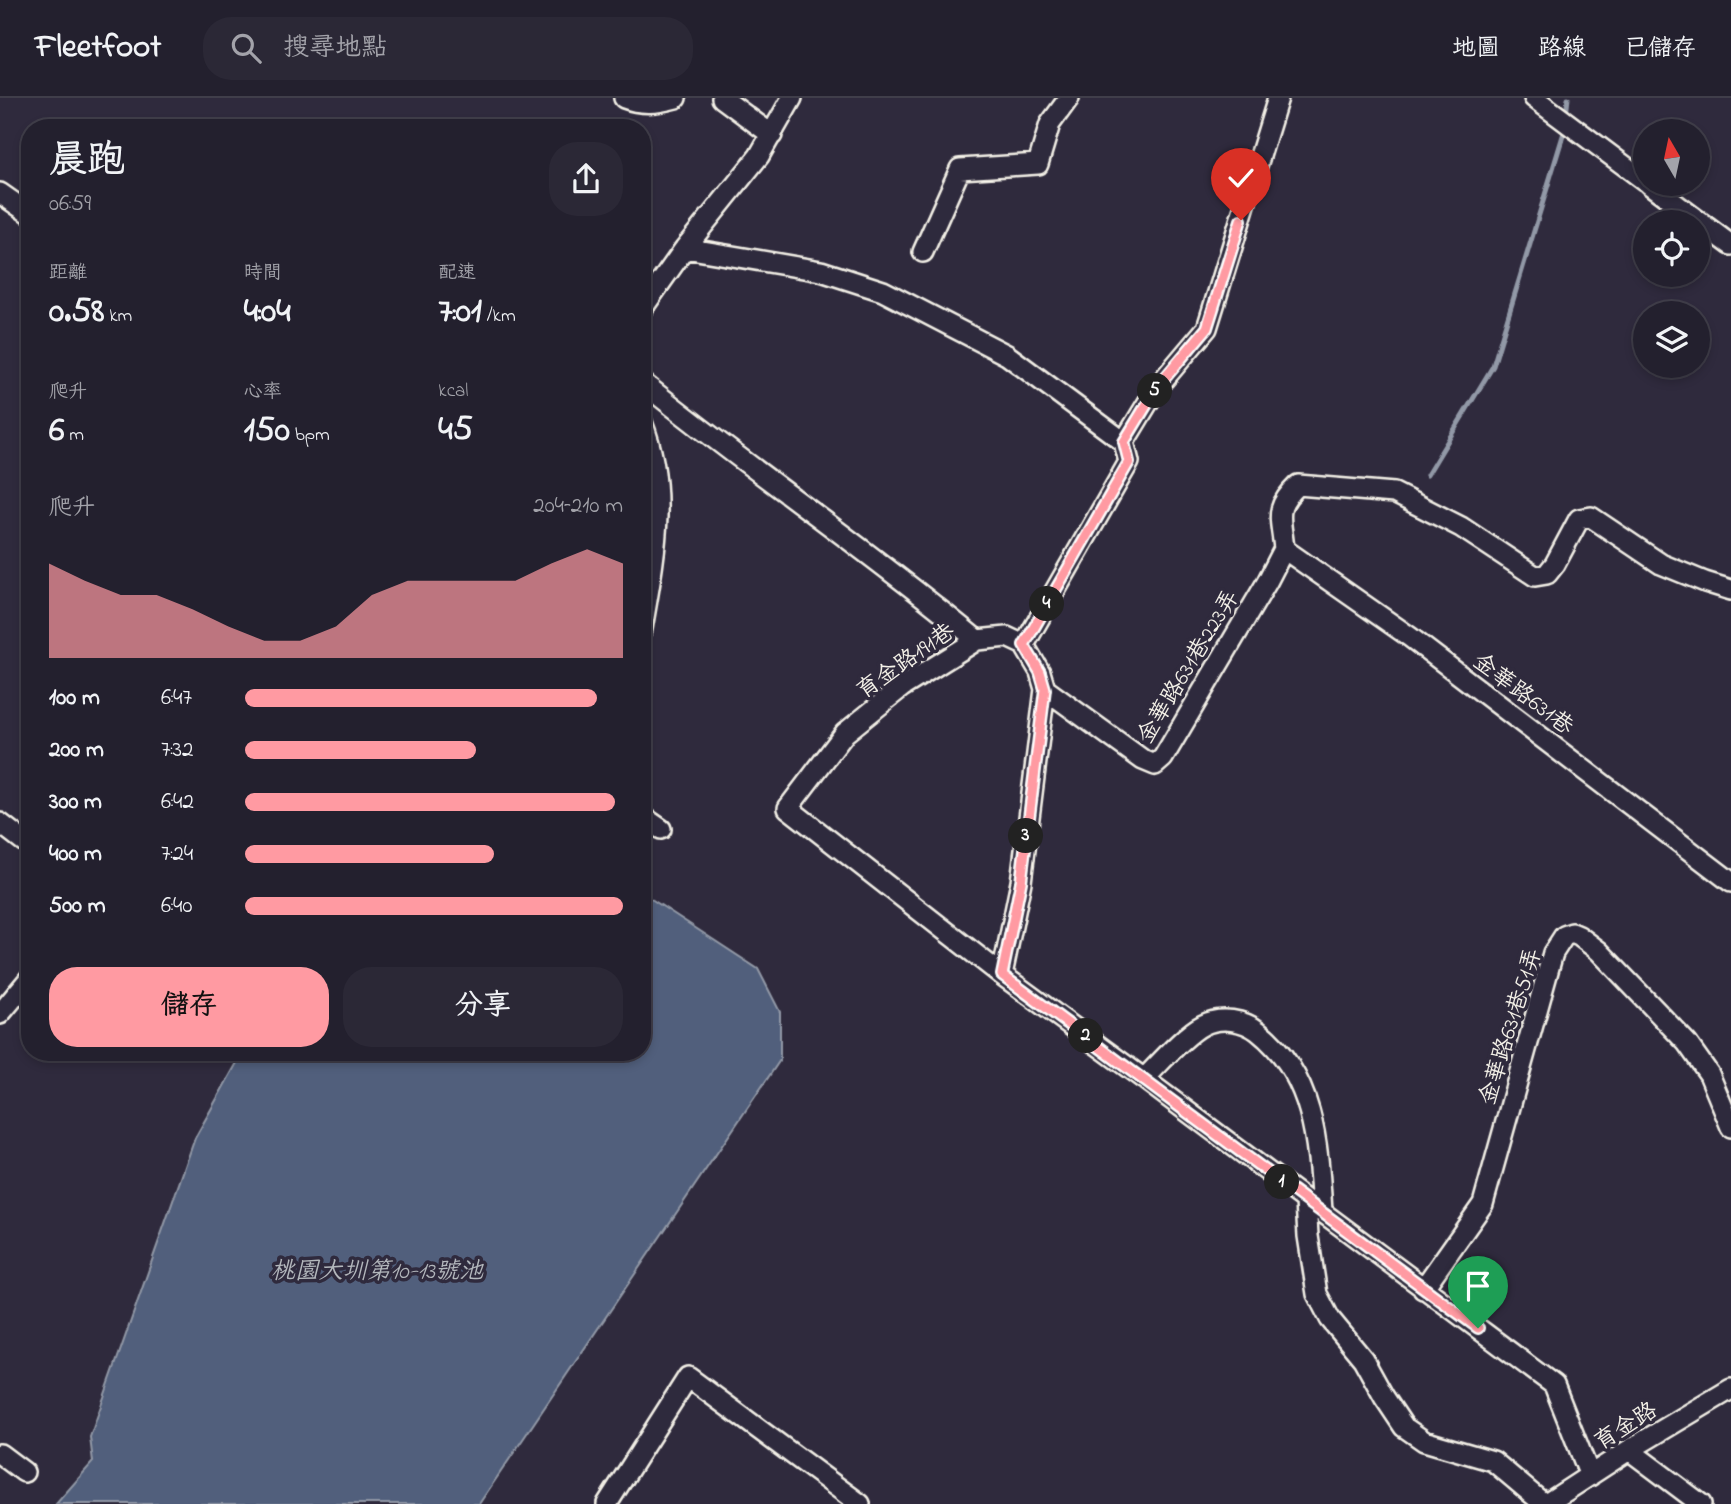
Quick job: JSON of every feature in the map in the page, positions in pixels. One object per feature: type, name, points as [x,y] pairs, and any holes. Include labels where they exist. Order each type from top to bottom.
[{"type":"street","points":[[624,98],[637,103],[676,98]]},
{"type":"street","points":[[722,98],[772,135]]},
{"type":"street","points":[[651,296],[685,248],[759,156],[792,98]]},
{"type":"street","points":[[923,253],[960,169],[1038,164],[1050,124],[1069,98]]},
{"type":"street","points":[[1124,442],[1158,386],[1207,328],[1278,98]]},
{"type":"street","points":[[1534,98],[1633,172]]},
{"type":"street","points":[[0,193],[21,208]]},
{"type":"street","points":[[1666,196],[1731,245]]},
{"type":"street","points":[[685,248],[821,271],[883,291],[1007,355],[1124,442],[1129,462],[1024,645],[1040,672],[1045,689],[1021,882],[1002,975]]},
{"type":"street","points":[[651,389],[764,477],[906,581],[977,640]]},
{"type":"street","points":[[651,445],[659,493],[651,575]]},
{"type":"street","points":[[1284,549],[1279,509],[1286,496],[1298,485],[1394,493],[1461,527],[1535,576],[1547,574],[1555,564],[1578,519],[1591,517],[1661,564],[1731,590]]},
{"type":"street","name":"金華路631巷223弄","points":[[1045,689],[1143,760],[1155,765],[1163,758],[1284,549]]},
{"type":"street","name":"金華路631巷","points":[[1284,549],[1410,638],[1731,882]]},
{"type":"street","name":"育金路191巷","points":[[1024,645],[1007,637],[977,640],[902,687],[845,733],[788,808],[1002,975],[1314,1206]]},
{"type":"street","points":[[0,823],[21,839]]},
{"type":"street","points":[[651,823],[661,829]]},
{"type":"street","name":"金華路631巷51弄","points":[[1423,1289],[1483,1204],[1553,953],[1564,936],[1572,933],[1599,951],[1687,1042],[1709,1074],[1731,1127]]},
{"type":"street","points":[[0,1014],[21,989]]},
{"type":"street","points":[[1144,1079],[1204,1024],[1229,1020],[1246,1022],[1278,1048],[1304,1092],[1318,1145],[1314,1206],[1308,1236],[1317,1294],[1330,1319],[1363,1359],[1404,1426],[1424,1441],[1493,1461],[1545,1504]]},
{"type":"street","points":[[1314,1206],[1554,1385],[1590,1476]]},
{"type":"street","points":[[607,1504],[688,1377],[860,1504]]},
{"type":"street","name":"育金路","points":[[1545,1504],[1731,1389]]},
{"type":"street","points":[[1629,1450],[1701,1504]]},
{"type":"street","points":[[0,1454],[24,1472]]},
{"type":"water","name":"桃園大圳第10-13號池","points":[[651,899],[758,969],[780,1012],[780,1060],[479,1504],[56,1504],[93,1462],[90,1437],[195,1138],[238,1061],[651,1061]]},
{"type":"waterway","points":[[1566,116],[1568,98]]},
{"type":"waterway","points":[[1427,475],[1493,366],[1565,129]]},
{"type":"route","points":[[1241,220],[1207,328],[1158,386],[1124,442],[1129,462],[1024,645],[1040,672],[1045,689],[1021,882],[1002,975],[1478,1328]]}]
